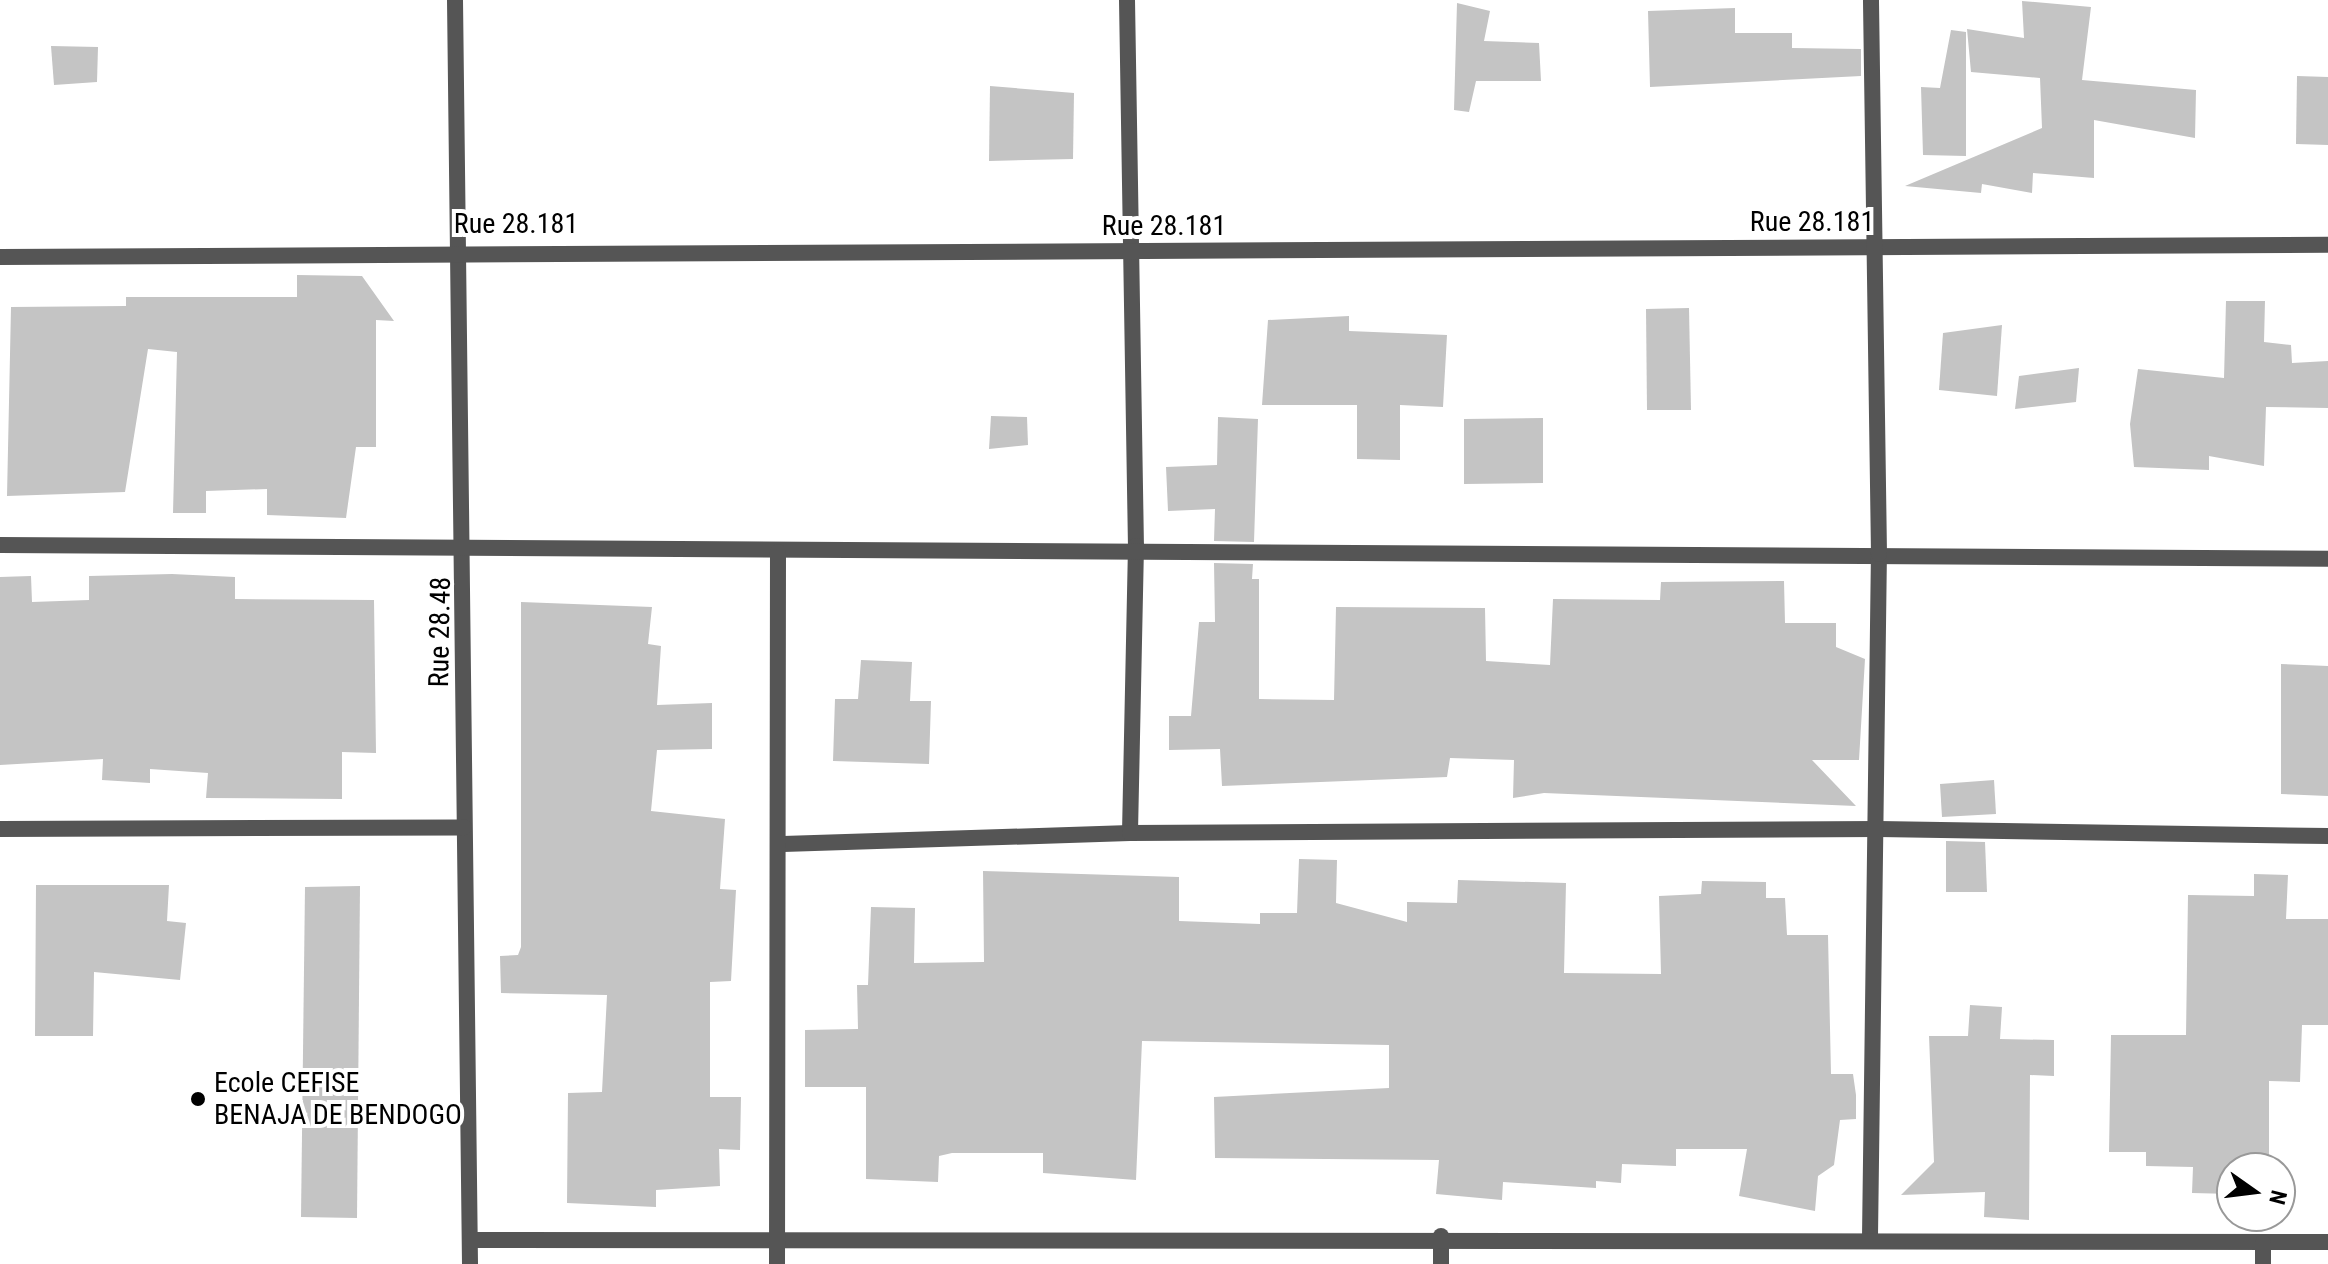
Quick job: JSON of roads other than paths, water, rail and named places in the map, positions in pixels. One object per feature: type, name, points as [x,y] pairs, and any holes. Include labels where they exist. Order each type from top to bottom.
[{"type":"street","name":"Rue 28.48","points":[[455,0],[457,250],[467,545],[464,827],[470,1264]]},
{"type":"street","points":[[1127,0],[1136,546],[1130,833]]},
{"type":"street","points":[[1870,1237],[1879,829],[1879,554],[1871,248],[1871,0]]},
{"type":"street","name":"Rue 28.181","points":[[0,257],[457,250],[1131,253],[2328,245]]},
{"type":"street","points":[[0,545],[467,545],[778,552],[1136,546],[2328,559]]},
{"type":"street","points":[[777,1264],[783,844],[778,552]]},
{"type":"street","points":[[0,829],[464,827]]},
{"type":"street","points":[[783,844],[1130,833],[1879,829],[2328,836]]},
{"type":"street","points":[[471,1240],[778,1235],[1870,1237],[2328,1242]]},
{"type":"street","points":[[1441,1236],[1441,1264]]},
{"type":"street","points":[[2263,1243],[2263,1264]]},
{"type":"place","name":"Ecole CEFISE BENAJA DE BENDOGO","points":[[198,1099]]}]
